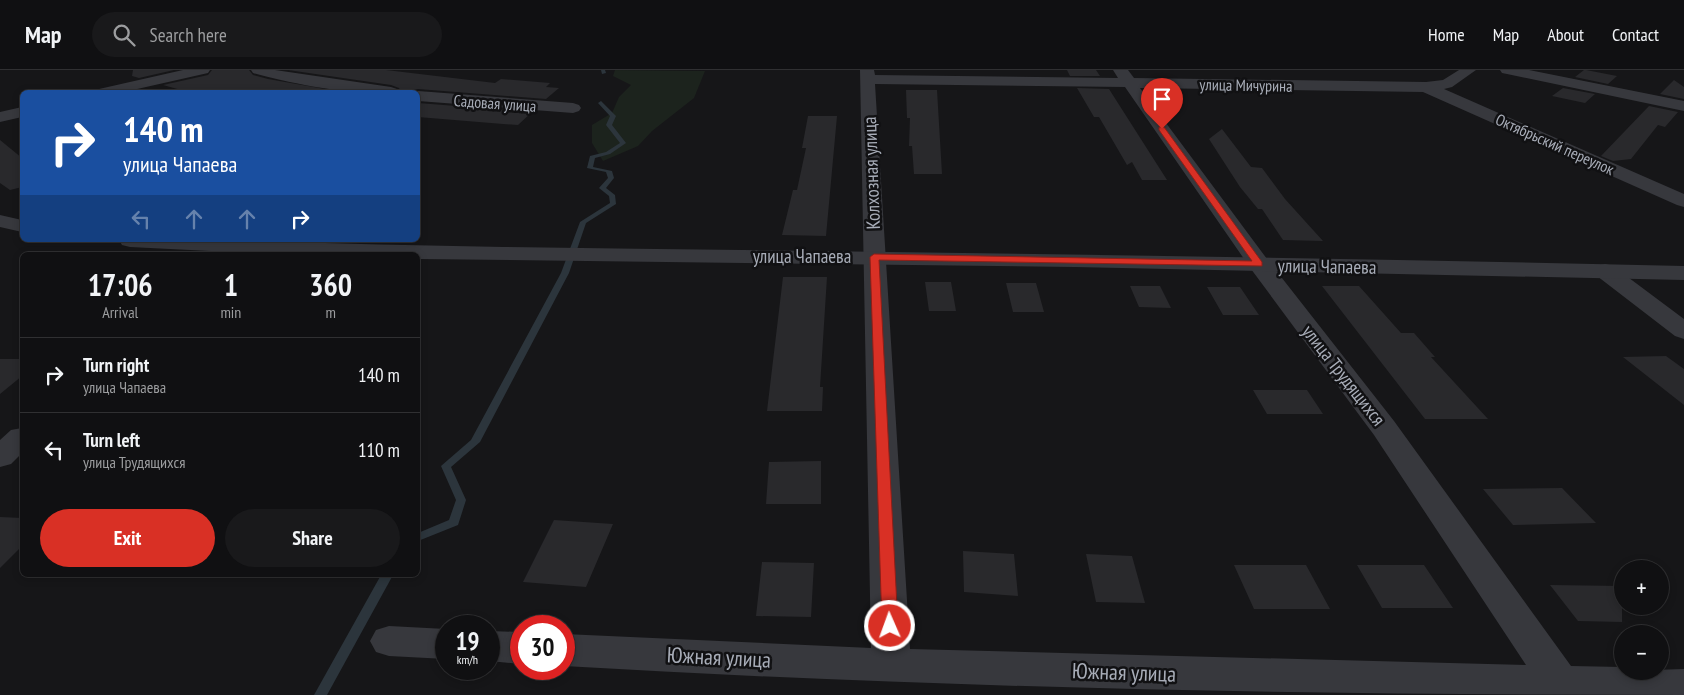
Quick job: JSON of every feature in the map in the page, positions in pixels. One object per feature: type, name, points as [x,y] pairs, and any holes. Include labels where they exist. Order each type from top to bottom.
[{"type":"street","points":[[115,90],[203,70]]},
{"type":"street","points":[[258,70],[281,76],[377,90]]},
{"type":"street","name":"улица Мичурина","points":[[867,74],[1125,77],[1426,87],[1447,84],[1470,70]]},
{"type":"street","points":[[1508,70],[1684,106]]},
{"type":"street","name":"Колхозная улица","points":[[867,74],[892,666]]},
{"type":"street","name":"улица Трудящихся","points":[[1125,77],[1259,264],[1384,428],[1561,684]]},
{"type":"street","name":"Октябрьский переулок","points":[[1426,87],[1684,202]]},
{"type":"street","name":"Садовая улица","points":[[420,96],[573,108]]},
{"type":"street","points":[[0,117],[20,112]]},
{"type":"street","name":"улица Чапаева","points":[[149,242],[234,251],[343,252]]},
{"type":"street","name":"улица Чапаева","points":[[420,253],[874,257],[1684,273]]},
{"type":"street","points":[[1605,271],[1684,332]]},
{"type":"street","points":[[0,456],[20,439]]},
{"type":"street","points":[[389,641],[435,643]]},
{"type":"street","name":"Южная улица","points":[[575,651],[892,666],[1684,686]]},
{"type":"shaded area","points":[[615,70],[705,71],[694,98],[652,131],[638,146],[603,161],[592,143],[592,125],[612,113],[619,97],[631,85],[613,76]]},
{"type":"building","points":[[133,70],[174,70],[139,78],[132,76]]},
{"type":"building","points":[[212,70],[249,70],[253,75],[268,79],[331,90],[181,90],[163,85],[208,75]]},
{"type":"building","points":[[288,70],[386,70],[495,83],[501,79],[550,83],[546,87],[559,88],[546,99],[418,89],[400,90],[391,85]]},
{"type":"building","points":[[1067,70],[1096,70],[1100,76],[1070,76]]},
{"type":"building","points":[[1584,70],[1617,76],[1608,84],[1575,77]]},
{"type":"building","points":[[1674,80],[1684,87],[1684,99],[1660,94]]},
{"type":"building","points":[[1077,88],[1109,89],[1167,180],[1142,180],[1132,162],[1127,165],[1099,117],[1094,117]]},
{"type":"building","points":[[1563,88],[1595,94],[1585,103],[1552,96]]},
{"type":"building","points":[[906,90],[937,90],[942,174],[914,174],[912,146],[909,146],[910,118],[907,118]]},
{"type":"building","points":[[420,103],[532,112],[518,125],[420,117]]},
{"type":"building","points":[[1649,106],[1678,112],[1665,127],[1658,125],[1631,159],[1613,161],[1601,156]]},
{"type":"building","points":[[808,116],[837,116],[826,236],[782,235],[793,190],[797,190],[806,148],[802,148]]},
{"type":"building","points":[[1222,129],[1251,167],[1262,168],[1285,199],[1323,241],[1283,240],[1262,209],[1258,209],[1240,187],[1209,139]]},
{"type":"building","points":[[0,140],[20,156],[20,188],[10,190],[0,183]]},
{"type":"building","points":[[783,277],[827,277],[820,387],[823,387],[822,411],[767,411]]},
{"type":"building","points":[[925,282],[951,282],[956,311],[929,311]]},
{"type":"building","points":[[1006,283],[1036,283],[1044,312],[1013,312]]},
{"type":"building","points":[[1130,286],[1160,286],[1171,308],[1139,307]]},
{"type":"building","points":[[1322,286],[1359,286],[1401,333],[1414,333],[1435,357],[1431,357],[1488,419],[1425,419]]},
{"type":"building","points":[[1207,287],[1240,287],[1259,315],[1223,315]]},
{"type":"building","points":[[1666,356],[1684,369],[1684,405],[1623,357]]},
{"type":"building","points":[[0,359],[20,359],[20,378],[0,394]]},
{"type":"building","points":[[1253,390],[1307,390],[1323,414],[1267,414]]},
{"type":"building","points":[[821,461],[821,504],[766,504],[769,462]]},
{"type":"building","points":[[1562,488],[1596,523],[1513,525],[1483,489]]},
{"type":"building","points":[[0,517],[20,518],[20,548],[0,568]]},
{"type":"building","points":[[554,520],[613,524],[586,587],[523,582]]},
{"type":"building","points":[[963,551],[1014,554],[1018,596],[964,592]]},
{"type":"building","points":[[1086,554],[1132,556],[1145,603],[1096,602]]},
{"type":"building","points":[[762,562],[814,563],[811,617],[756,616]]},
{"type":"building","points":[[1234,565],[1306,565],[1330,609],[1254,609]]},
{"type":"building","points":[[1357,565],[1424,565],[1453,608],[1382,608]]},
{"type":"building","points":[[1550,585],[1614,586],[1614,615],[1622,615],[1622,622],[1578,621]]},
{"type":"waterway","points":[[420,536],[454,522],[461,500],[446,466],[475,442],[565,273],[583,222],[613,204],[612,195],[602,188],[611,178],[609,171],[590,168],[592,157],[608,153],[623,143],[609,125],[613,116],[601,103]]},
{"type":"waterway","points":[[320,695],[386,577]]},
{"type":"route","points":[[890,626],[874,257],[1259,264],[1162,129]]}]
